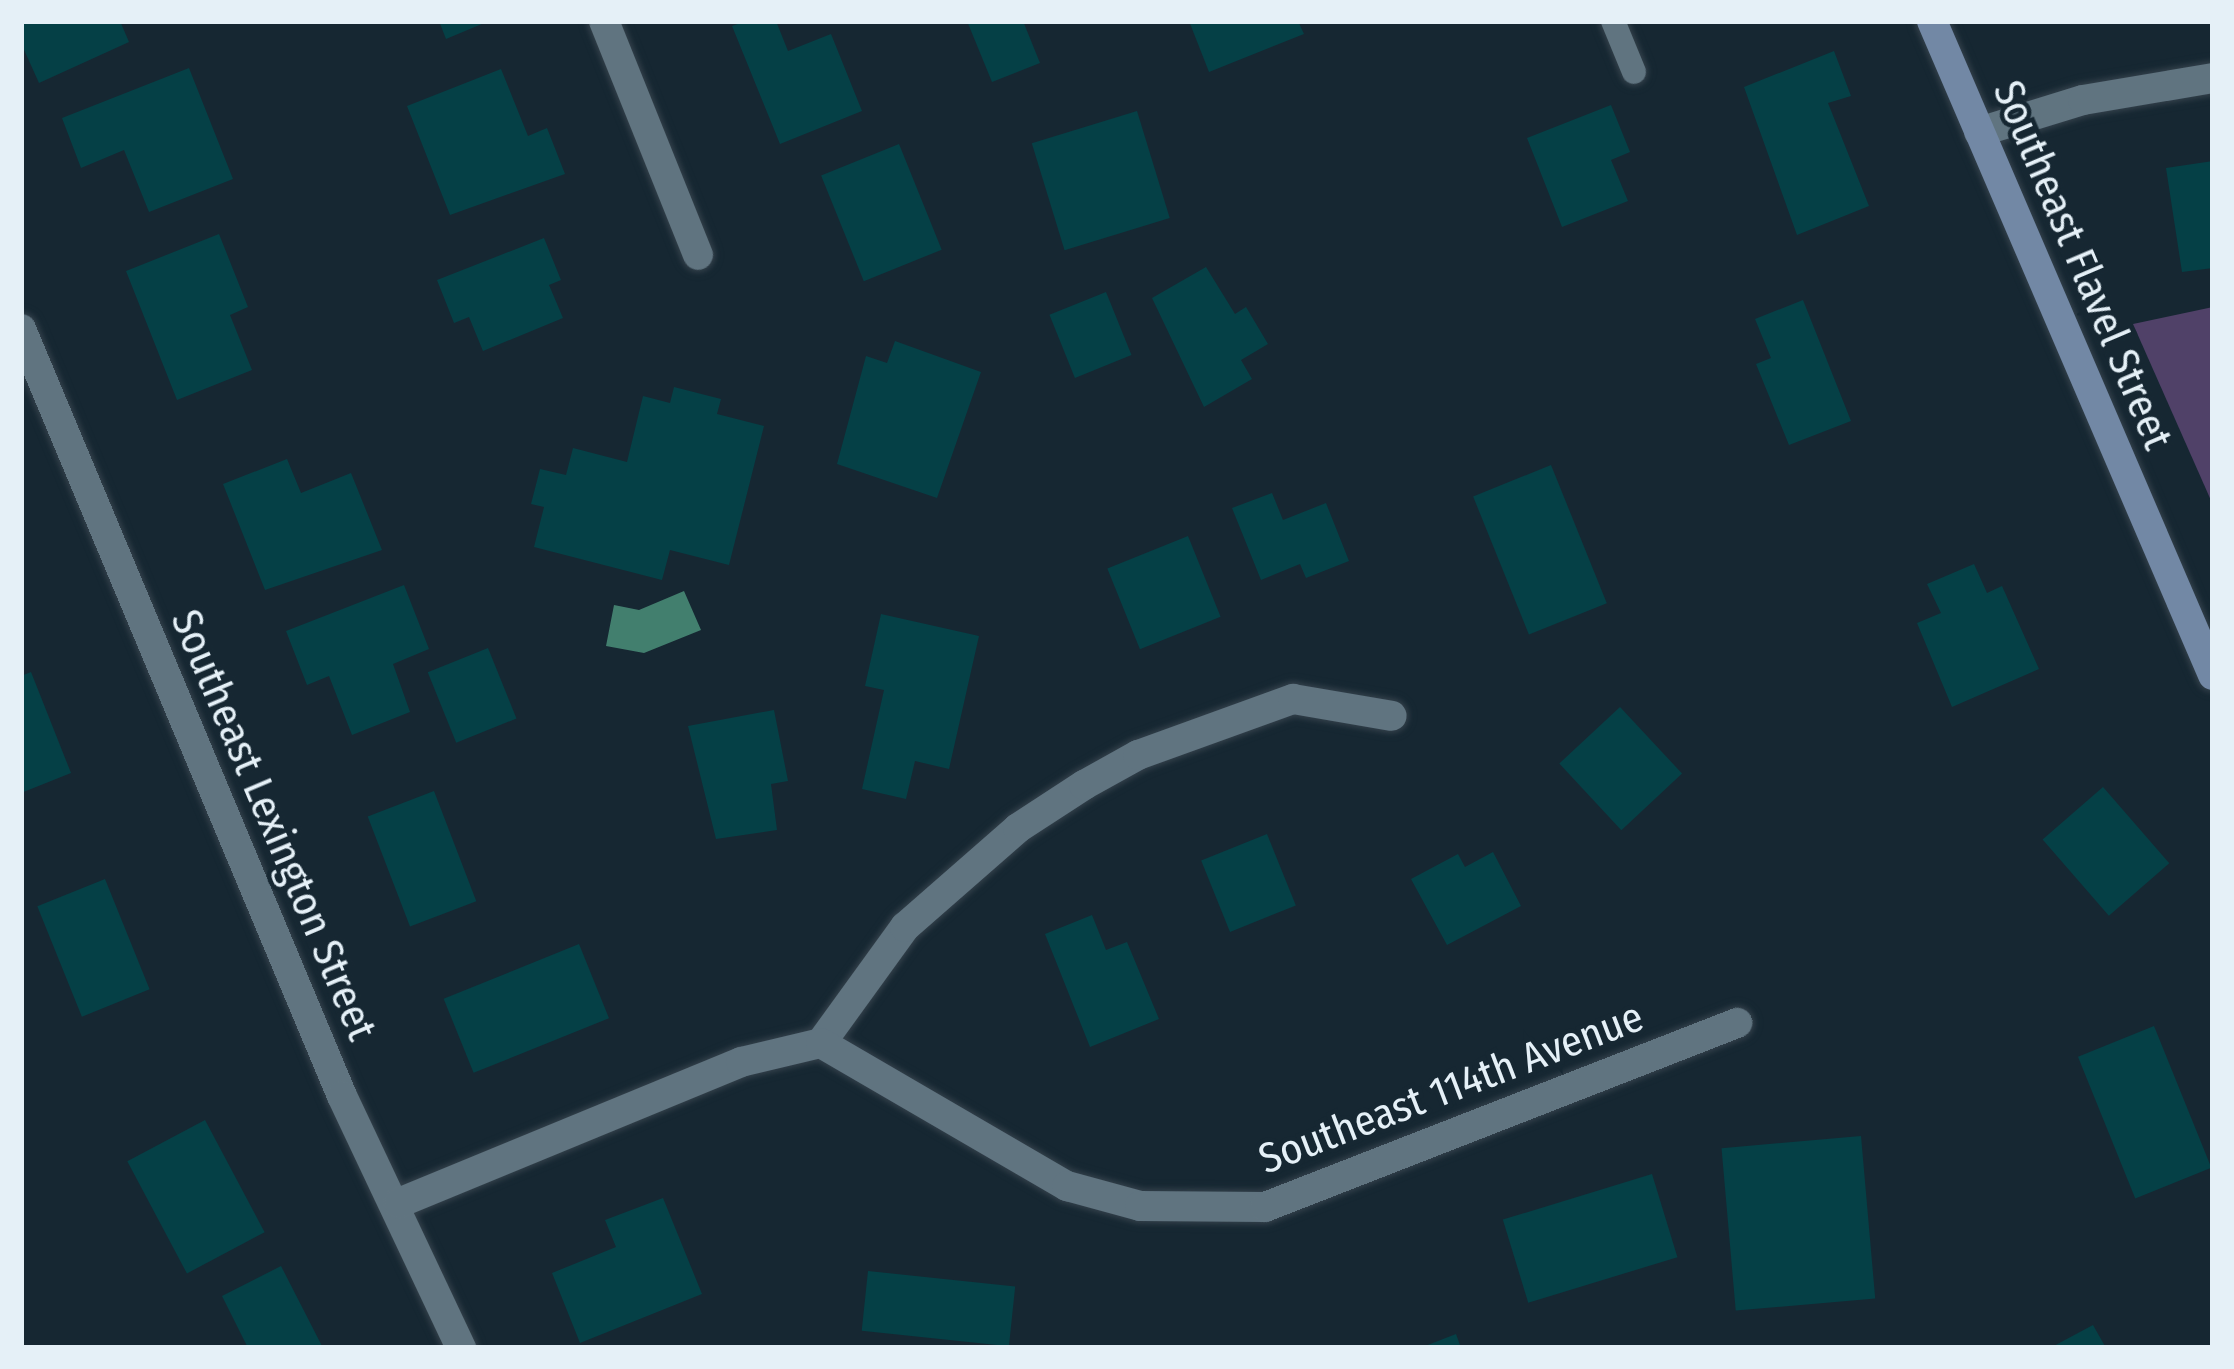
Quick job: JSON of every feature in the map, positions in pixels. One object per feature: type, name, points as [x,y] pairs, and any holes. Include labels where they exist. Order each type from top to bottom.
[{"type":"street","points":[[604,21],[698,255]]},
{"type":"street","name":"Southeast Flavel Street","points":[[1932,21],[2213,675]]},
{"type":"street","points":[[1979,131],[2083,100],[2213,78]]},
{"type":"street","name":"Southeast Lexington Street","points":[[21,328],[343,1096],[399,1203],[461,1348]]},
{"type":"street","points":[[399,1203],[741,1062],[821,1043],[904,926],[1018,828],[1138,754],[1293,699],[1392,716]]},
{"type":"street","name":"Southeast 114th Avenue","points":[[821,1043],[1066,1186],[1140,1206],[1212,1211],[1265,1207],[1329,1186],[1737,1023]]},
{"type":"lane","points":[[1613,21],[1634,72]]},
{"type":"shaded area","points":[[2213,307],[2213,505],[2133,324]]},
{"type":"shaded area","points":[[684,591],[701,630],[644,653],[606,646],[614,605],[639,610]]},
{"type":"building","points":[[21,21],[120,21],[129,42],[39,83],[21,43]]},
{"type":"building","points":[[439,21],[489,21],[446,39]]},
{"type":"building","points":[[776,21],[788,51],[831,34],[862,111],[780,144],[732,26]]},
{"type":"building","points":[[967,21],[1023,21],[1040,63],[992,82]]},
{"type":"building","points":[[1189,21],[1298,21],[1304,34],[1209,72]]},
{"type":"building","points":[[1834,51],[1851,96],[1828,103],[1869,206],[1797,235],[1744,87]]},
{"type":"building","points":[[189,68],[233,179],[149,212],[124,150],[81,168],[62,118]]},
{"type":"building","points":[[501,69],[528,136],[547,128],[565,174],[450,215],[407,106]]},
{"type":"building","points":[[1611,105],[1630,152],[1611,160],[1628,201],[1562,227],[1527,138]]},
{"type":"building","points":[[1137,111],[1170,218],[1065,250],[1032,143]]},
{"type":"building","points":[[899,144],[942,250],[864,281],[821,175]]},
{"type":"building","points":[[2213,161],[2213,268],[2182,272],[2166,168]]},
{"type":"building","points":[[219,234],[248,307],[230,315],[252,370],[177,400],[126,271]]},
{"type":"building","points":[[544,238],[561,280],[549,285],[563,318],[483,351],[469,317],[454,323],[437,280]]},
{"type":"building","points":[[1206,267],[1235,314],[1246,307],[1268,344],[1241,360],[1252,379],[1204,407],[1152,298]]},
{"type":"building","points":[[1106,292],[1131,355],[1075,378],[1049,315]]},
{"type":"building","points":[[1803,300],[1851,421],[1789,445],[1756,364],[1771,358],[1755,319]]},
{"type":"building","points":[[895,341],[981,372],[937,498],[837,464],[866,356],[887,363]]},
{"type":"building","points":[[674,387],[721,399],[717,414],[764,426],[729,565],[670,550],[662,580],[534,547],[544,507],[531,504],[540,469],[566,475],[573,448],[627,462],[643,396],[670,403]]},
{"type":"building","points":[[287,459],[301,493],[351,473],[382,550],[265,590],[223,484]]},
{"type":"building","points":[[1551,465],[1607,603],[1529,635],[1473,496]]},
{"type":"building","points":[[1272,493],[1283,520],[1326,503],[1349,561],[1306,578],[1300,564],[1261,580],[1232,508]]},
{"type":"building","points":[[1188,536],[1221,617],[1140,649],[1107,569]]},
{"type":"building","points":[[1974,564],[1987,593],[2002,586],[2039,669],[1952,707],[1917,623],[1941,613],[1927,584]]},
{"type":"building","points":[[404,585],[429,649],[393,664],[410,712],[352,735],[329,676],[307,685],[286,631]]},
{"type":"building","points":[[881,614],[979,636],[949,769],[915,761],[906,799],[862,789],[884,690],[865,686]]},
{"type":"building","points":[[488,648],[516,718],[456,743],[428,672]]},
{"type":"building","points":[[31,672],[71,773],[21,793],[21,676]]},
{"type":"building","points":[[1620,707],[1682,774],[1621,830],[1559,764]]},
{"type":"building","points":[[774,710],[788,781],[771,784],[777,830],[716,839],[688,726]]},
{"type":"building","points":[[2103,787],[2169,863],[2109,916],[2043,839]]},
{"type":"building","points":[[434,791],[476,901],[410,927],[368,816]]},
{"type":"building","points":[[1267,834],[1296,905],[1230,932],[1201,861]]},
{"type":"building","points":[[1493,852],[1521,906],[1447,945],[1411,879],[1458,854],[1465,867]]},
{"type":"building","points":[[105,879],[150,989],[82,1017],[37,906]]},
{"type":"building","points":[[1092,915],[1106,950],[1127,942],[1159,1019],[1090,1047],[1045,934]]},
{"type":"building","points":[[579,944],[609,1018],[474,1073],[444,999]]},
{"type":"building","points":[[2154,1026],[2211,1168],[2135,1199],[2078,1057]]},
{"type":"building","points":[[205,1120],[265,1232],[187,1273],[127,1161]]},
{"type":"building","points":[[1861,1136],[1875,1298],[1736,1311],[1722,1148]]},
{"type":"building","points":[[1652,1174],[1677,1257],[1528,1303],[1503,1220]]},
{"type":"building","points":[[663,1198],[702,1294],[580,1343],[552,1273],[616,1247],[605,1220]]},
{"type":"building","points":[[281,1266],[323,1348],[248,1348],[222,1296]]},
{"type":"building","points":[[868,1271],[1015,1286],[1009,1346],[862,1331]]},
{"type":"building","points":[[2093,1325],[2106,1348],[2050,1348]]},
{"type":"building","points":[[1456,1334],[1461,1348],[1420,1348]]}]
